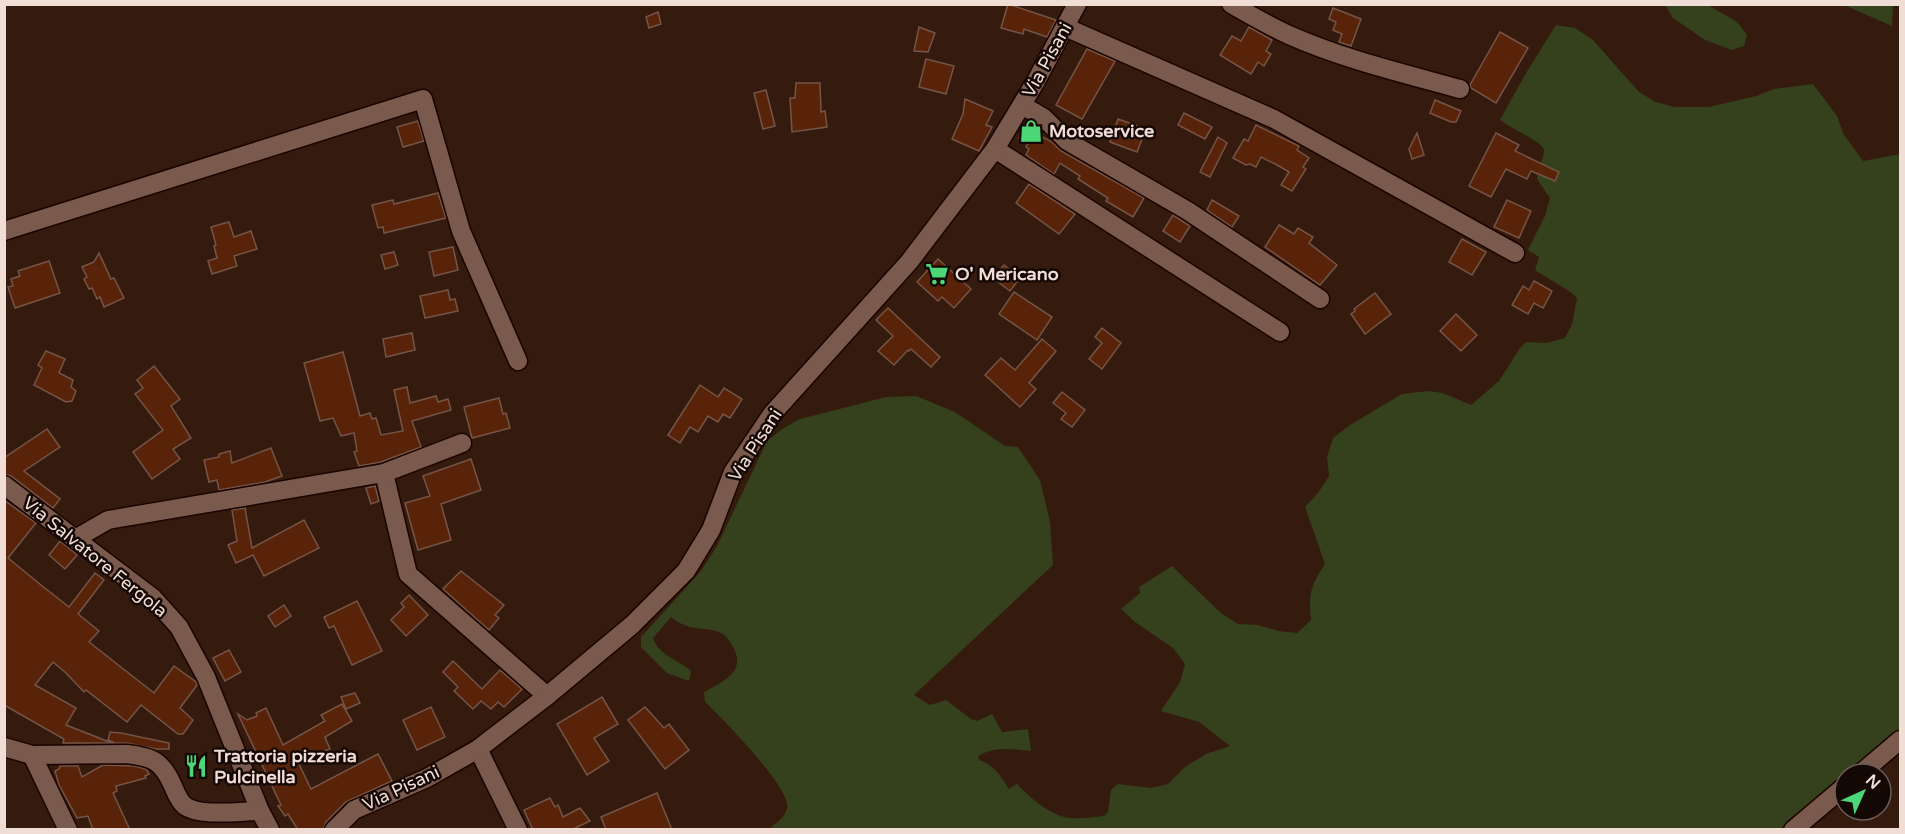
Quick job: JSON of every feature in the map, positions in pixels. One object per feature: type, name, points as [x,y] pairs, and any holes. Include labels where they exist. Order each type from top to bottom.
[{"type":"street","name":"Via Pisani","points":[[334,830],[338,823],[354,810],[427,778],[478,749],[547,696],[632,624],[686,572],[711,530],[734,472],[772,414],[909,262],[995,149],[1022,105],[1077,4]]},
{"type":"street","points":[[1232,4],[1287,34],[1324,48],[1362,62],[1460,89]]},
{"type":"street","points":[[1065,27],[1274,119],[1515,253]]},
{"type":"street","points":[[4,231],[423,99],[461,231],[518,361]]},
{"type":"street","points":[[1022,105],[1044,118],[1067,141],[1188,211],[1320,299]]},
{"type":"street","points":[[995,149],[1280,332]]},
{"type":"street","points":[[75,539],[108,520],[384,473],[462,443]]},
{"type":"street","points":[[384,473],[408,574],[547,696]]},
{"type":"street","name":"Via Salvatore Fergola","points":[[4,484],[153,598],[179,627],[207,676],[260,811],[270,830]]},
{"type":"street","points":[[1874,762],[1900,740]]},
{"type":"street","points":[[4,747],[32,755],[142,756],[155,759],[166,771],[177,796],[186,807],[202,812],[260,811]]},
{"type":"street","points":[[478,749],[518,830]]},
{"type":"street","points":[[32,755],[68,830]]},
{"type":"street","points":[[1793,830],[1833,796]]},
{"type":"green space","points":[[1665,5],[1708,5],[1737,22],[1747,35],[1744,46],[1732,50],[1705,40],[1673,18]]},
{"type":"green space","points":[[1844,5],[1893,5],[1892,26]]},
{"type":"green space","points":[[1556,25],[1575,28],[1593,40],[1639,92],[1656,102],[1675,107],[1709,107],[1756,96],[1774,89],[1813,84],[1837,116],[1844,135],[1863,161],[1900,154],[1900,729],[1860,762],[1833,762],[1833,785],[1780,829],[769,829],[784,815],[787,808],[786,799],[779,786],[754,754],[705,702],[704,692],[725,679],[735,669],[736,654],[732,645],[719,632],[690,627],[671,617],[653,638],[659,649],[691,671],[689,681],[667,673],[641,647],[641,637],[701,571],[717,546],[767,441],[800,419],[886,397],[916,396],[955,412],[1005,446],[1018,447],[1040,480],[1050,522],[1053,565],[914,695],[930,705],[946,700],[977,721],[992,714],[1002,732],[1028,729],[1031,751],[997,749],[978,756],[979,760],[993,768],[1009,789],[1017,784],[1041,806],[1055,814],[1070,818],[1104,816],[1108,812],[1111,790],[1118,784],[1151,788],[1168,784],[1185,767],[1206,754],[1230,746],[1199,722],[1161,711],[1180,682],[1185,664],[1173,648],[1135,622],[1121,609],[1140,593],[1139,587],[1172,566],[1221,613],[1238,624],[1258,625],[1278,631],[1297,633],[1311,620],[1312,590],[1325,564],[1305,507],[1329,476],[1327,457],[1333,438],[1350,425],[1402,394],[1428,391],[1443,393],[1471,405],[1499,381],[1526,342],[1546,343],[1565,338],[1572,324],[1577,298],[1535,270],[1539,257],[1528,250],[1545,216],[1550,198],[1537,179],[1544,150],[1538,143],[1500,120]]},
{"type":"building","points":[[1008,4],[1056,20],[1047,37],[1024,29],[1023,34],[1001,28]]},
{"type":"building","points":[[1333,8],[1361,19],[1351,46],[1339,42],[1342,34],[1333,30],[1336,22],[1329,19]]},
{"type":"building","points":[[658,12],[661,24],[649,28],[646,17]]},
{"type":"building","points":[[919,27],[935,33],[928,52],[914,51]]},
{"type":"building","points":[[1249,27],[1272,40],[1266,51],[1271,54],[1264,66],[1258,62],[1251,74],[1220,55],[1232,36],[1241,41]]},
{"type":"building","points":[[1500,32],[1528,48],[1496,103],[1471,88],[1470,85]]},
{"type":"building","points":[[1087,49],[1115,61],[1082,119],[1056,105]]},
{"type":"building","points":[[926,59],[954,66],[946,94],[919,87]]},
{"type":"building","points":[[796,83],[820,83],[821,112],[825,111],[827,127],[792,132],[790,98],[795,98]]},
{"type":"building","points":[[766,90],[775,126],[763,129],[754,93]]},
{"type":"building","points":[[965,99],[993,111],[986,125],[992,127],[979,151],[952,139],[963,114]]},
{"type":"building","points":[[1435,100],[1461,111],[1456,122],[1430,113]]},
{"type":"building","points":[[1184,113],[1212,127],[1205,139],[1178,125]]},
{"type":"building","points":[[1118,119],[1146,129],[1137,152],[1110,142]]},
{"type":"building","points":[[418,121],[424,141],[403,147],[397,127]]},
{"type":"building","points":[[1028,121],[1039,129],[1037,134],[1052,142],[1061,151],[1144,198],[1133,217],[1106,201],[1108,198],[1078,179],[1080,176],[1060,163],[1054,174],[1026,155],[1029,149],[1026,147],[1028,143],[1019,138]]},
{"type":"building","points":[[1256,125],[1299,146],[1297,150],[1309,158],[1303,167],[1306,169],[1292,191],[1281,185],[1289,172],[1279,166],[1261,157],[1256,167],[1233,158],[1244,139],[1248,141]]},
{"type":"building","points":[[1417,133],[1424,155],[1412,159],[1409,149]]},
{"type":"building","points":[[1496,133],[1519,145],[1515,151],[1559,172],[1555,181],[1531,171],[1527,179],[1506,169],[1491,197],[1469,186]]},
{"type":"building","points":[[1218,137],[1227,143],[1210,177],[1200,172]]},
{"type":"building","points":[[1029,184],[1075,214],[1059,234],[1016,203]]},
{"type":"building","points":[[438,193],[446,218],[384,233],[383,227],[378,228],[372,205],[393,200],[394,204]]},
{"type":"building","points":[[1212,200],[1239,216],[1232,227],[1207,210]]},
{"type":"building","points":[[1507,200],[1531,211],[1519,238],[1494,227]]},
{"type":"building","points":[[1173,215],[1190,226],[1180,242],[1163,231]]},
{"type":"building","points":[[229,222],[234,237],[251,231],[257,249],[234,256],[237,266],[212,274],[208,261],[217,258],[211,227]]},
{"type":"building","points":[[1279,225],[1294,234],[1298,228],[1313,237],[1309,243],[1337,265],[1320,285],[1265,247]]},
{"type":"building","points":[[1462,239],[1486,252],[1472,275],[1449,262]]},
{"type":"building","points":[[453,247],[458,270],[434,276],[429,252]]},
{"type":"building","points":[[394,252],[398,265],[385,269],[381,255]]},
{"type":"building","points":[[99,253],[111,279],[114,278],[124,298],[104,307],[100,297],[97,299],[92,288],[89,289],[82,267],[94,262]]},
{"type":"building","points":[[938,259],[971,289],[954,308],[942,297],[938,301],[917,282]]},
{"type":"building","points":[[49,261],[60,293],[15,308],[8,287],[13,286],[11,279],[20,276],[18,271]]},
{"type":"building","points":[[1004,265],[1020,278],[1010,291],[993,278]]},
{"type":"building","points":[[1534,281],[1552,291],[1543,308],[1534,303],[1528,314],[1512,305],[1523,286],[1529,290]]},
{"type":"building","points":[[448,290],[450,300],[455,299],[458,311],[425,318],[420,296]]},
{"type":"building","points":[[1014,292],[1052,317],[1037,340],[999,314]]},
{"type":"building","points":[[1375,293],[1391,314],[1365,334],[1351,314]]},
{"type":"building","points":[[888,308],[940,357],[931,367],[911,349],[894,365],[878,351],[893,336],[876,320]]},
{"type":"building","points":[[1456,314],[1477,335],[1461,351],[1440,331]]},
{"type":"building","points":[[1102,328],[1121,343],[1102,369],[1089,359],[1102,343],[1095,337]]},
{"type":"building","points":[[412,333],[415,350],[386,357],[383,339]]},
{"type":"building","points":[[1042,339],[1056,351],[1029,383],[1036,389],[1020,407],[985,375],[1001,358],[1015,370]]},
{"type":"building","points":[[46,351],[65,359],[59,373],[73,380],[71,387],[76,391],[72,401],[66,402],[34,385],[42,368],[38,365]]},
{"type":"building","points":[[343,352],[360,416],[370,413],[372,419],[376,418],[381,435],[403,431],[394,390],[407,387],[410,403],[436,396],[438,402],[448,399],[451,410],[412,421],[421,447],[381,462],[359,466],[354,452],[357,451],[354,433],[341,436],[333,418],[320,421],[304,363]]},
{"type":"building","points":[[154,366],[180,399],[171,406],[191,438],[173,449],[180,459],[152,479],[133,452],[163,430],[135,394],[143,388],[137,380]]},
{"type":"building","points":[[700,385],[718,397],[724,388],[742,399],[730,418],[723,414],[718,422],[708,416],[698,432],[690,427],[680,443],[668,435]]},
{"type":"building","points":[[1062,392],[1085,410],[1072,427],[1061,419],[1066,413],[1053,403]]},
{"type":"building","points":[[499,398],[510,428],[472,438],[464,407]]},
{"type":"building","points":[[47,429],[60,447],[24,471],[60,499],[53,508],[11,476],[4,474],[4,458]]},
{"type":"building","points":[[271,448],[282,476],[265,482],[219,490],[217,480],[209,482],[204,460],[219,457],[219,454],[230,451],[232,463]]},
{"type":"building","points":[[471,459],[481,490],[441,504],[451,540],[418,550],[405,503],[430,496],[423,476]]},
{"type":"building","points":[[375,486],[379,501],[371,504],[366,488]]},
{"type":"building","points":[[4,500],[36,523],[8,558],[41,585],[69,607],[95,573],[104,580],[78,614],[99,631],[89,642],[154,693],[174,666],[196,682],[197,685],[180,708],[193,720],[183,734],[178,734],[141,705],[127,722],[86,690],[84,692],[53,662],[35,685],[76,708],[66,725],[112,743],[63,743],[64,739],[4,705]]},
{"type":"building","points":[[245,508],[252,548],[304,520],[319,548],[264,576],[253,555],[236,563],[228,545],[237,541],[232,510]]},
{"type":"building","points":[[60,541],[77,555],[65,569],[49,555]]},
{"type":"building","points":[[461,571],[504,605],[495,615],[499,618],[489,630],[443,589]]},
{"type":"building","points":[[409,595],[428,615],[406,636],[391,620],[404,607],[401,603]]},
{"type":"building","points":[[357,601],[382,651],[352,665],[334,626],[329,628],[324,617]]},
{"type":"building","points":[[284,605],[291,616],[275,627],[268,616]]},
{"type":"building","points":[[229,650],[241,672],[225,681],[213,658]]},
{"type":"building","points":[[453,661],[482,689],[500,670],[522,689],[504,707],[498,702],[491,709],[481,701],[473,709],[454,691],[458,687],[443,672]]},
{"type":"building","points":[[355,693],[360,703],[346,709],[341,697]]},
{"type":"building","points":[[602,697],[618,724],[594,738],[609,761],[587,775],[557,724]]},
{"type":"building","points":[[342,704],[352,721],[325,737],[330,749],[298,762],[311,789],[378,754],[392,781],[346,802],[326,822],[323,830],[298,830],[288,814],[285,816],[278,806],[281,805],[238,714],[247,720],[257,716],[256,713],[266,708],[283,745],[325,721],[321,715]]},
{"type":"building","points":[[431,707],[445,737],[417,750],[403,720]]},
{"type":"building","points":[[645,707],[664,728],[669,724],[689,750],[665,769],[628,720]]},
{"type":"building","points":[[110,732],[169,743],[169,749],[155,749],[127,743],[112,743],[108,740]]},
{"type":"building","points":[[103,765],[134,766],[146,769],[149,774],[145,776],[146,778],[116,786],[117,791],[113,793],[130,830],[93,830],[88,816],[77,818],[59,785],[55,771],[60,766],[78,766],[82,777]]},
{"type":"building","points":[[657,793],[672,830],[606,830],[601,817]]},
{"type":"building","points":[[550,798],[555,807],[558,805],[563,817],[580,808],[590,821],[571,830],[533,830],[524,810]]},
{"type":"place","name":"Motoservice","points":[[1031,131]]},
{"type":"place","name":"O' Mericano","points":[[937,274]]},
{"type":"place","name":"Trattoria pizzeria Pulcinella","points":[[196,766]]}]
